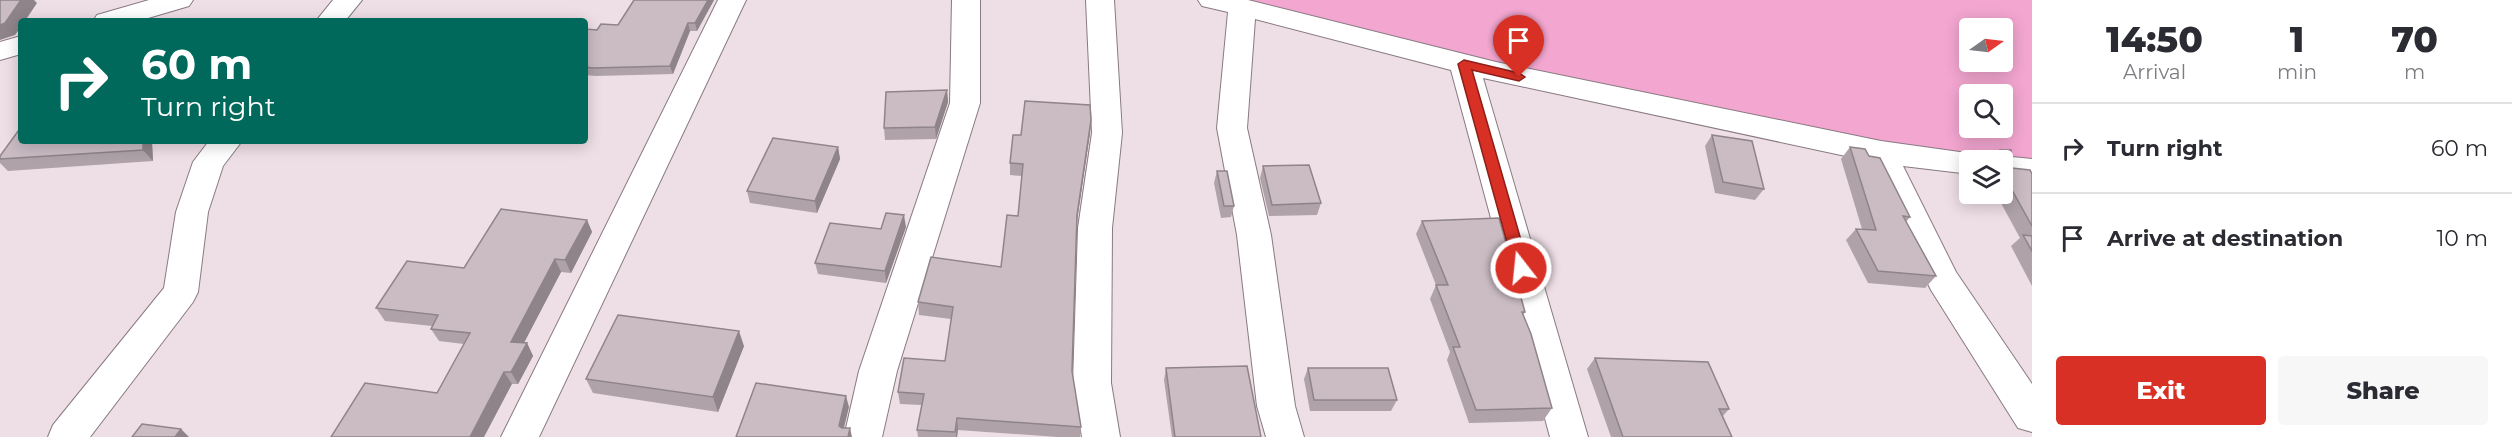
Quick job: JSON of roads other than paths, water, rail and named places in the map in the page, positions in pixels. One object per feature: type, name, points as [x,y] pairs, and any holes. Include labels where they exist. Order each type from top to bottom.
[{"type":"street","points":[[116,18],[179,0]]},
{"type":"street","points":[[333,18],[348,0]]},
{"type":"street","points":[[520,437],[732,0]]},
{"type":"street","points":[[863,437],[878,371],[965,103],[966,0]]},
{"type":"street","points":[[1100,0],[1107,134],[1095,228],[1092,383],[1101,437]]},
{"type":"street","points":[[1285,437],[1276,406],[1254,235],[1232,128],[1227,4],[1464,64],[1881,152],[1959,162]]},
{"type":"street","points":[[0,51],[18,46]]},
{"type":"street","points":[[1464,64],[1569,437]]},
{"type":"street","points":[[67,437],[181,292],[192,212],[209,162],[224,144]]},
{"type":"street","points":[[1881,152],[1943,280],[2032,416]]},
{"type":"street","points":[[2013,168],[2032,170]]}]
